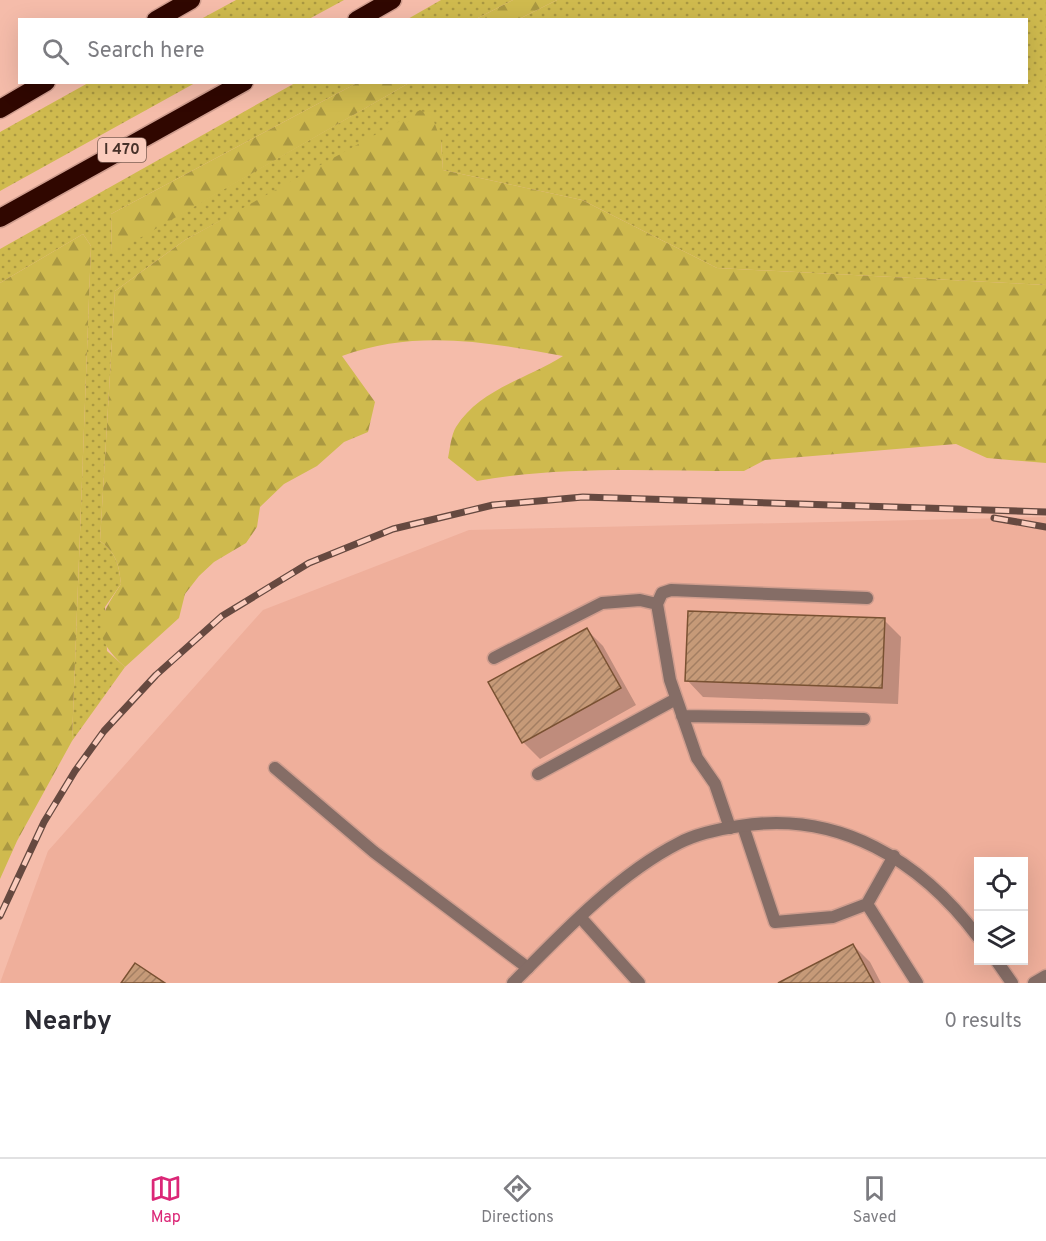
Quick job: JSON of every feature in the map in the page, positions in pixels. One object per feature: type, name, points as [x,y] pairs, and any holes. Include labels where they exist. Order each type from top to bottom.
[{"type":"highway","points":[[160,18],[191,0]]},
{"type":"highway","points":[[360,18],[392,0]]},
{"type":"highway","points":[[0,109],[43,84]]},
{"type":"highway","name":"I 470","points":[[0,219],[240,84]]},
{"type":"street","points":[[730,828],[715,784],[697,758],[670,680],[657,604],[662,593],[671,590],[867,598]]},
{"type":"street","points":[[494,658],[602,603],[640,600],[657,604]]},
{"type":"street","points":[[538,774],[676,699]]},
{"type":"street","points":[[682,716],[864,719]]},
{"type":"street","points":[[275,768],[374,852],[528,968]]},
{"type":"street","points":[[513,983],[581,918],[655,857],[681,842],[709,831],[743,825],[789,824],[830,830],[857,838],[894,856],[934,886],[974,932]]},
{"type":"street","points":[[743,825],[775,922],[833,917],[867,904],[894,856]]},
{"type":"street","points":[[867,904],[917,983]]},
{"type":"street","points":[[581,918],[639,983]]},
{"type":"street","points":[[999,965],[1012,983]]},
{"type":"street","points":[[1034,983],[1046,976]]},
{"type":"shaded area","points":[[1046,517],[1046,983],[0,983],[48,851],[263,610],[469,530]]},
{"type":"green space","points":[[236,0],[344,0],[311,18],[203,18]]},
{"type":"green space","points":[[441,0],[513,0],[478,18],[410,18]]},
{"type":"green space","points":[[513,0],[557,0],[521,18],[478,18]]},
{"type":"green space","points":[[557,0],[1046,0],[1046,285],[717,268],[582,200],[443,170],[441,141],[220,221],[185,240],[115,291],[100,541],[110,550],[116,560],[121,584],[105,607],[107,651],[125,667],[72,741],[91,246],[83,234],[0,283],[0,249],[293,84],[355,84],[111,214],[112,253],[407,84],[1028,84],[1028,18],[521,18]]},
{"type":"green space","points":[[86,84],[193,84],[0,191],[0,132]]},
{"type":"green space","points":[[355,84],[407,84],[112,254],[111,214]]},
{"type":"green space","points":[[420,110],[432,116],[441,141],[443,170],[582,200],[717,268],[1046,285],[1046,463],[987,458],[956,444],[765,460],[744,471],[577,471],[477,481],[448,458],[456,427],[466,414],[491,394],[563,356],[507,346],[452,341],[424,340],[370,348],[342,356],[375,402],[368,432],[344,442],[317,466],[284,484],[260,507],[257,527],[246,543],[214,562],[199,576],[185,594],[179,618],[125,667],[106,646],[101,627],[102,618],[121,584],[116,559],[100,541],[115,291],[185,240]]},
{"type":"green space","points":[[83,234],[91,246],[72,741],[17,841],[0,879],[0,283]]},
{"type":"building","points":[[688,611],[885,618],[882,688],[685,681]]},
{"type":"building","points":[[587,628],[621,688],[522,743],[488,682]]},
{"type":"building","points":[[853,944],[874,983],[778,983]]},
{"type":"building","points":[[135,963],[165,983],[121,983]]},
{"type":"railway","points":[[0,916],[44,822],[75,771],[104,731],[156,675],[222,616],[309,563],[393,529],[493,505],[583,497],[1046,512]]},
{"type":"railway","points":[[994,518],[1046,527]]}]
